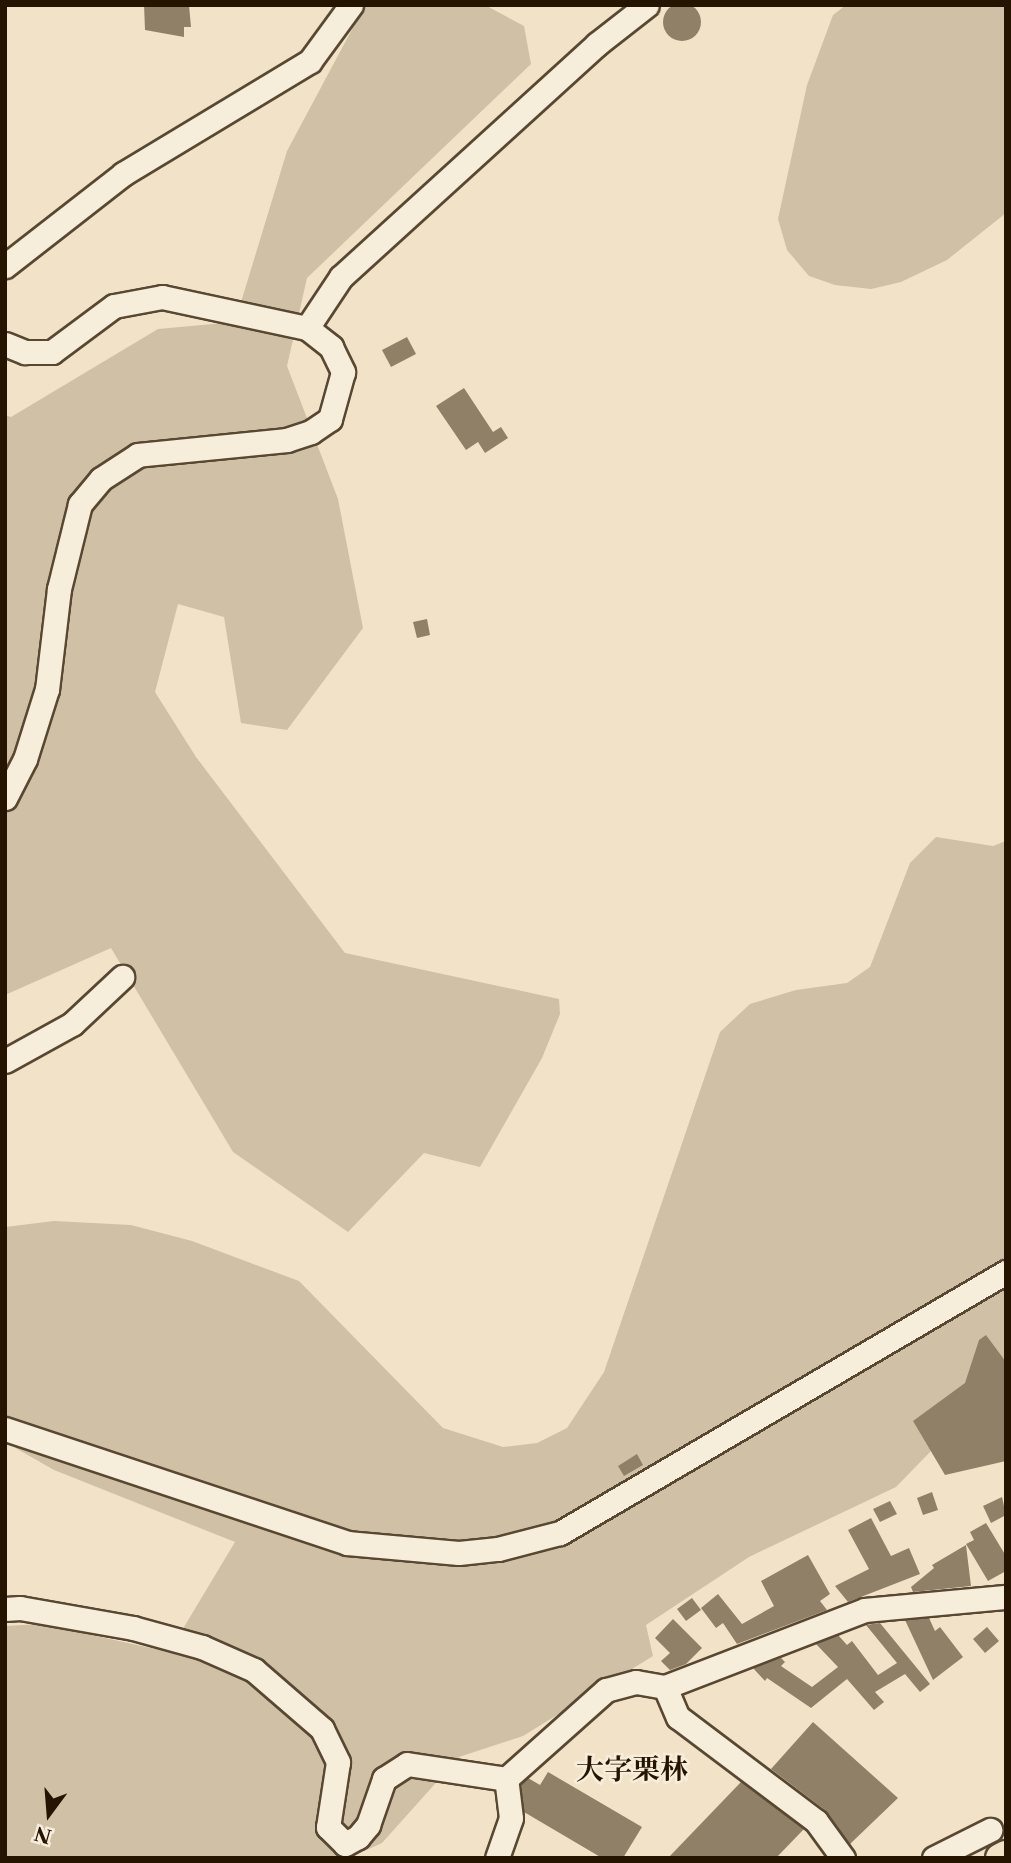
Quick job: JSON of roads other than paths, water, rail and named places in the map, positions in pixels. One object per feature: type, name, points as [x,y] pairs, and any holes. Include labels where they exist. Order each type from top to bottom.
[{"type":"main road","points":[[1000,1858],[1006,1855]]},
{"type":"street","points":[[5,267],[123,174],[310,61],[351,5]]},
{"type":"street","points":[[307,328],[341,278],[597,44],[647,5]]},
{"type":"street","points":[[5,344],[25,352],[52,352],[114,306],[162,298],[307,328],[331,347],[343,373],[330,419],[287,440],[138,455],[101,479],[80,505],[59,589],[47,689],[25,759],[5,798]]},
{"type":"street","points":[[5,1061],[72,1024],[122,977]]},
{"type":"street","points":[[5,1429],[347,1544],[459,1553],[498,1549],[560,1533],[1006,1272]]},
{"type":"street","points":[[506,1779],[606,1690],[636,1682],[665,1687],[865,1609],[1006,1597]]},
{"type":"street","points":[[5,1609],[20,1608],[134,1628],[202,1647],[254,1670],[322,1728],[338,1762],[328,1827],[345,1844],[358,1838],[368,1825],[384,1779],[407,1764],[506,1779]]},
{"type":"street","points":[[665,1687],[678,1717],[816,1821],[843,1858]]},
{"type":"street","points":[[497,1858],[511,1818],[506,1779]]},
{"type":"street","points":[[934,1858],[990,1830]]},
{"type":"district","name":"大字栗林","points":[[632,1769]]}]
